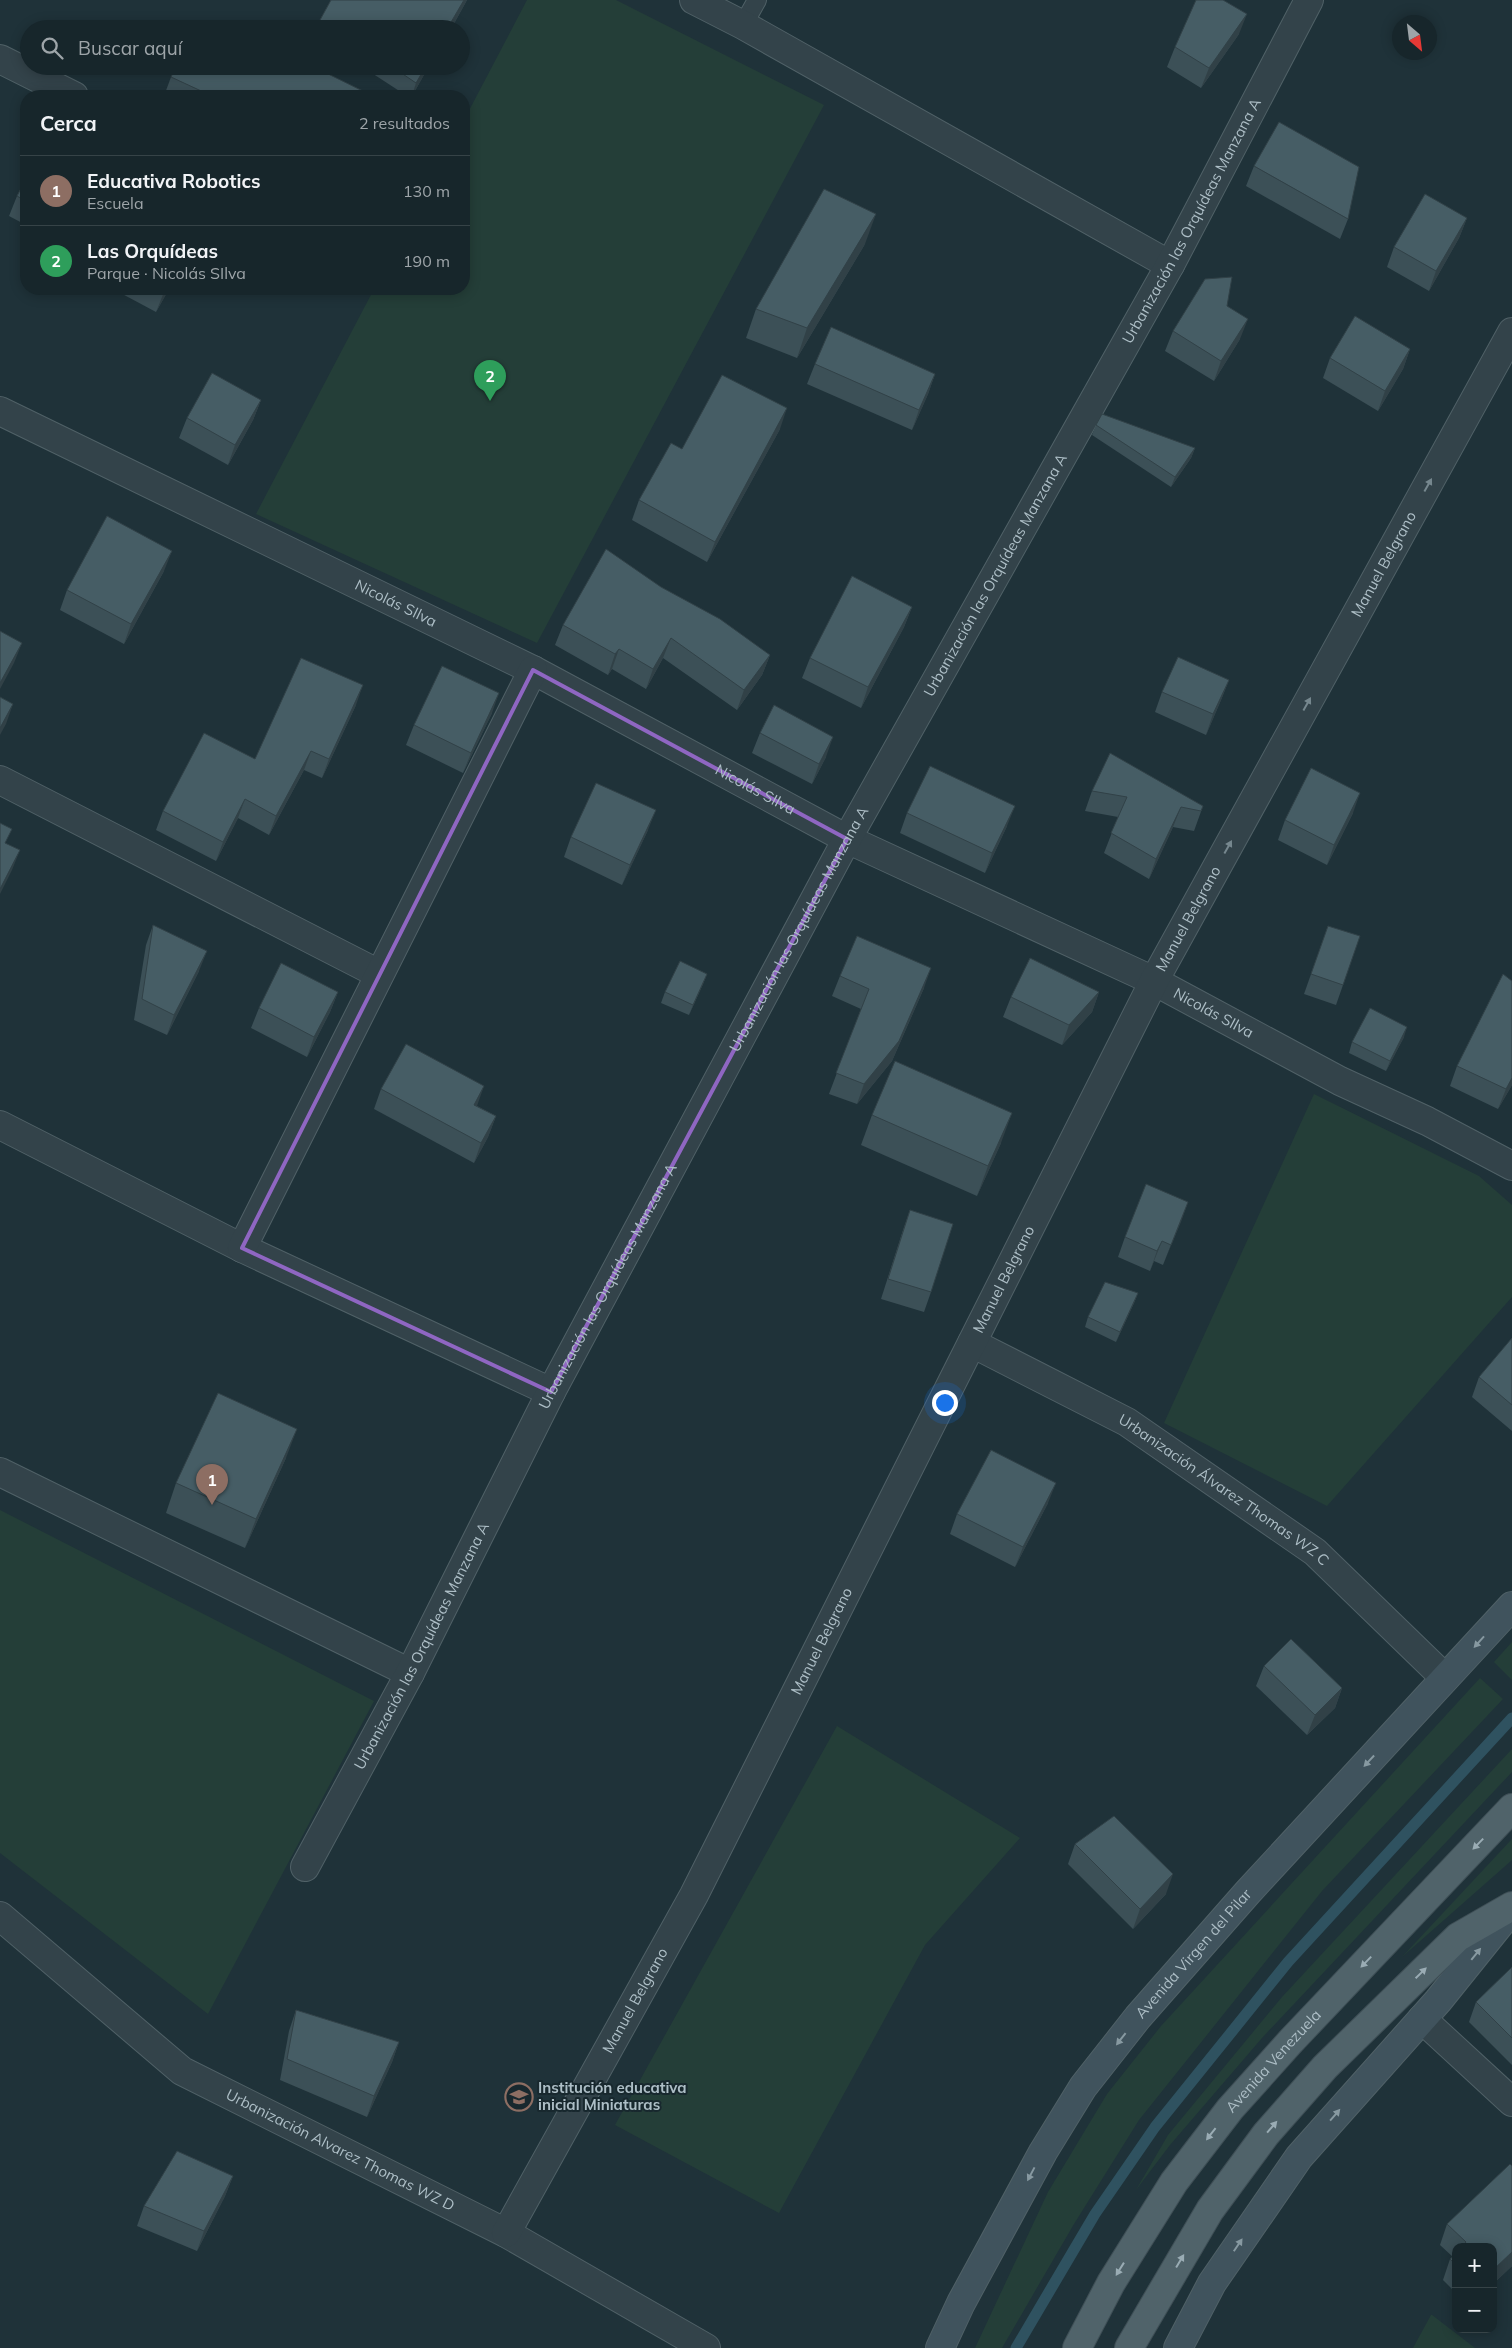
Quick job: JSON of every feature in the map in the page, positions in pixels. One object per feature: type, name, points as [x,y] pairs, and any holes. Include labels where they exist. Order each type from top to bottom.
[{"type":"main road","name":"Avenida Virgen del Pilar","points":[[940,2348],[961,2303],[1042,2152],[1083,2087],[1138,2016],[1170,1980],[1512,1606]]},
{"type":"main road","name":"Avenida Venezuela","points":[[1077,2348],[1111,2283],[1174,2182],[1230,2109],[1291,2041],[1512,1808]]},
{"type":"main road","points":[[1178,2348],[1212,2283],[1299,2157],[1422,2019],[1512,1908]]},
{"type":"main road","points":[[1129,2348],[1210,2210],[1266,2134],[1325,2067],[1458,1937],[1512,1908]]},
{"type":"street","points":[[694,0],[1170,265]]},
{"type":"street","name":"Urbanización las Orquídeas Manzana A","points":[[305,1867],[410,1673],[551,1392],[847,839],[1170,265],[1309,0]]},
{"type":"street","points":[[0,59],[20,69]]},
{"type":"street","points":[[32,75],[62,90]]},
{"type":"street","name":"Manuel Belgrano","points":[[506,2233],[694,1895],[1154,981],[1512,332]]},
{"type":"street","name":"Nicolás SIlva","points":[[0,411],[533,670],[847,839],[1154,981],[1340,1081],[1427,1121],[1512,1166]]},
{"type":"street","points":[[242,1248],[533,670]]},
{"type":"street","points":[[0,780],[379,974]]},
{"type":"street","points":[[0,1125],[242,1248],[551,1392]]},
{"type":"street","name":"Urbanización Álvarez Thomas WZ C","points":[[972,1343],[1127,1422],[1315,1552],[1445,1678]]},
{"type":"street","points":[[0,1472],[410,1673]]},
{"type":"street","name":"Urbanización Alvarez Thomas WZ D","points":[[0,1916],[182,2070],[506,2233],[706,2348]]},
{"type":"street","points":[[1422,2019],[1512,2102]]},
{"type":"lane","points":[[743,26],[757,0]]},
{"type":"highlighted area","points":[[533,670],[847,839],[551,1392],[242,1248]]},
{"type":"green space","points":[[527,0],[616,0],[824,105],[537,643],[256,514],[371,295],[470,295],[470,109]]},
{"type":"green space","points":[[1314,1094],[1479,1176],[1512,1205],[1512,1297],[1327,1506],[1164,1423]]},
{"type":"green space","points":[[0,1510],[374,1701],[208,2014],[0,1853]]},
{"type":"green space","points":[[1512,1642],[1512,1680],[1494,1662]]},
{"type":"green space","points":[[1480,1678],[1503,1699],[1322,1891],[1139,2120],[1074,2224],[1002,2348],[975,2348],[1048,2192],[1107,2094],[1161,2026]]},
{"type":"green space","points":[[837,1726],[1020,1838],[925,1945],[779,2213],[615,2125]]},
{"type":"green space","points":[[1512,1749],[1512,1772],[1262,2038],[1170,2145],[1136,2190],[1168,2135],[1282,1997]]},
{"type":"green space","points":[[1512,1839],[1512,1860],[1402,1957]]},
{"type":"green space","points":[[1432,2315],[1452,2330],[1452,2333],[1455,2333],[1475,2348],[1413,2348]]},
{"type":"building","points":[[331,0],[464,0],[452,20],[320,20]]},
{"type":"building","points":[[1196,0],[1223,0],[1247,14],[1209,68],[1175,47]]},
{"type":"building","points":[[172,75],[330,75],[361,90],[199,90],[171,77]]},
{"type":"building","points":[[404,75],[421,75],[416,83]]},
{"type":"building","points":[[1279,122],[1359,167],[1348,219],[1254,166]]},
{"type":"building","points":[[824,189],[876,214],[807,328],[756,309]]},
{"type":"building","points":[[1425,194],[1467,218],[1436,271],[1394,247]]},
{"type":"building","points":[[1232,277],[1227,306],[1248,319],[1221,361],[1173,331],[1205,279]]},
{"type":"building","points":[[1355,316],[1410,349],[1385,391],[1330,358]]},
{"type":"building","points":[[831,327],[935,374],[919,410],[815,364]]},
{"type":"building","points":[[212,373],[261,400],[235,445],[187,418]]},
{"type":"building","points":[[722,375],[787,408],[715,542],[639,500],[671,443],[682,449]]},
{"type":"building","points":[[1102,414],[1195,448],[1175,477],[1096,425]]},
{"type":"building","points":[[107,516],[172,551],[131,624],[67,590]]},
{"type":"building","points":[[606,549],[661,587],[720,619],[770,655],[744,690],[671,638],[653,669],[619,649],[615,654],[563,625]]},
{"type":"building","points":[[852,576],[912,607],[868,687],[810,658]]},
{"type":"building","points":[[0,631],[22,643],[0,683]]},
{"type":"building","points":[[1178,657],[1229,680],[1213,714],[1162,692]]},
{"type":"building","points":[[301,658],[363,685],[329,759],[311,751],[276,816],[245,799],[223,842],[163,811],[204,733],[255,759]]},
{"type":"building","points":[[442,666],[499,693],[471,753],[414,725]]},
{"type":"building","points":[[0,697],[13,704],[0,728]]},
{"type":"building","points":[[774,705],[833,737],[819,764],[760,733]]},
{"type":"building","points":[[1110,753],[1203,806],[1201,811],[1181,807],[1156,859],[1111,833],[1127,797],[1092,791]]},
{"type":"building","points":[[930,766],[1015,806],[992,853],[907,813]]},
{"type":"building","points":[[1311,768],[1360,793],[1334,845],[1285,820]]},
{"type":"building","points":[[596,783],[656,810],[630,865],[571,837]]},
{"type":"building","points":[[0,823],[12,829],[5,843],[20,850],[0,889]]},
{"type":"building","points":[[153,925],[207,951],[174,1015],[142,999]]},
{"type":"building","points":[[1328,926],[1360,936],[1343,985],[1311,974]]},
{"type":"building","points":[[857,936],[931,968],[899,1041],[864,1084],[836,1073],[869,989],[840,976]]},
{"type":"building","points":[[1030,958],[1099,992],[1069,1025],[1011,997]]},
{"type":"building","points":[[680,961],[707,974],[693,1005],[665,992]]},
{"type":"building","points":[[281,963],[338,992],[314,1037],[259,1008]]},
{"type":"building","points":[[1503,974],[1512,981],[1512,1078],[1506,1089],[1457,1066]]},
{"type":"building","points":[[1370,1008],[1407,1027],[1390,1061],[1352,1042]]},
{"type":"building","points":[[406,1044],[484,1086],[474,1105],[496,1116],[481,1143],[381,1089]]},
{"type":"building","points":[[895,1061],[1012,1113],[988,1166],[872,1115]]},
{"type":"building","points":[[1146,1184],[1188,1202],[1171,1245],[1162,1241],[1157,1251],[1125,1237]]},
{"type":"building","points":[[910,1210],[953,1224],[931,1292],[888,1279]]},
{"type":"building","points":[[1105,1282],[1138,1293],[1120,1332],[1088,1317]]},
{"type":"building","points":[[1512,1338],[1512,1405],[1479,1377]]},
{"type":"building","points":[[218,1393],[297,1429],[256,1519],[176,1483]]},
{"type":"building","points":[[991,1450],[1056,1483],[1023,1547],[957,1514]]},
{"type":"building","points":[[1291,1639],[1342,1688],[1315,1715],[1264,1666]]},
{"type":"building","points":[[1114,1816],[1173,1874],[1140,1909],[1075,1844]]},
{"type":"building","points":[[1512,1967],[1512,2038],[1476,2002]]},
{"type":"building","points":[[296,2010],[399,2042],[374,2096],[287,2059]]},
{"type":"building","points":[[177,2151],[233,2176],[204,2231],[144,2206]]},
{"type":"building","points":[[1510,2164],[1512,2166],[1512,2252],[1497,2266],[1497,2243],[1465,2243],[1447,2224]]},
{"type":"waterway","points":[[1016,2348],[1095,2214],[1155,2127],[1288,1962],[1512,1718]]},
{"type":"place","name":"Las Orquídeas","points":[[490,401]]},
{"type":"place","name":"Educativa Robotics","points":[[212,1505]]},
{"type":"place","name":"Institución educativa inicial Miniaturas","points":[[519,2097]]}]
